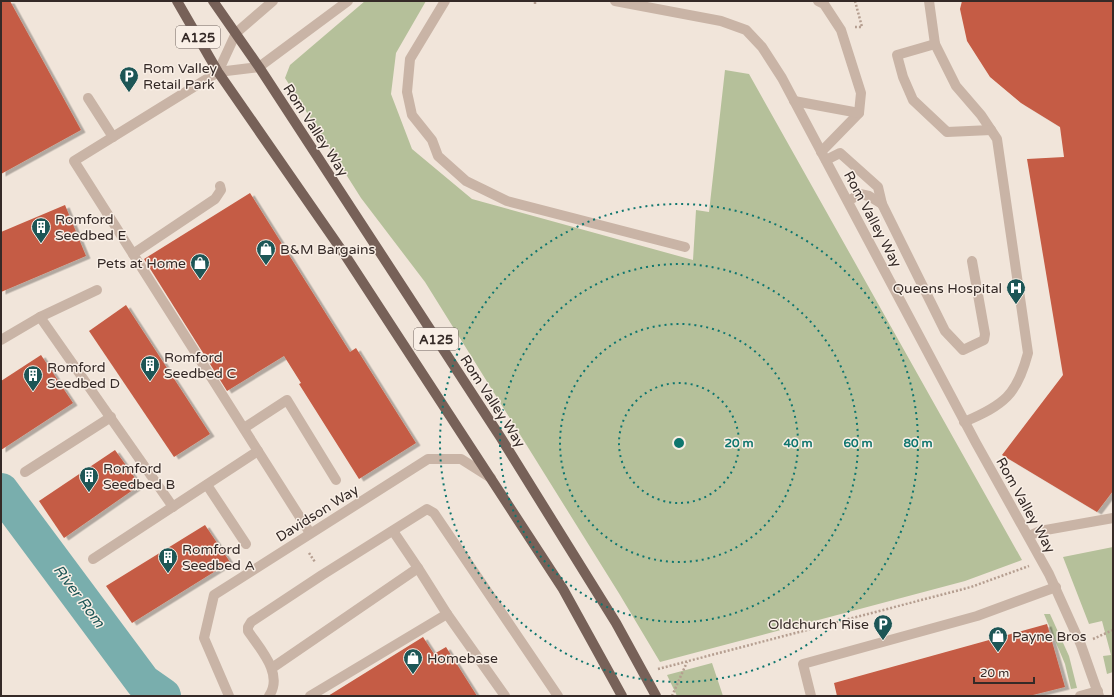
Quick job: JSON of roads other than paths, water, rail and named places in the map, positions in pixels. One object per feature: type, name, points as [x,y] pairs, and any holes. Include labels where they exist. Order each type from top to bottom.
[{"type":"main road","name":"A125","points":[[177,1],[218,72],[345,255],[563,589],[622,696]]},
{"type":"main road","name":"Rom Valley Way","points":[[214,1],[259,67],[505,444],[616,623],[656,696]]},
{"type":"street","points":[[218,72],[236,34],[273,1]]},
{"type":"street","points":[[310,533],[74,161],[218,72],[259,67],[348,1]]},
{"type":"street","points":[[445,1],[410,59],[407,92],[412,115],[432,140],[438,156],[466,181],[507,201],[685,248]]},
{"type":"street","name":"Rom Valley Way","points":[[615,1],[643,4],[721,21],[746,30],[762,47],[794,101],[964,422],[1029,536],[1056,587]]},
{"type":"street","points":[[818,1],[824,4],[841,30],[861,93],[859,113],[823,156]]},
{"type":"street","points":[[929,1],[935,44],[956,86],[981,115],[997,140],[1028,353],[1022,376],[1010,396],[988,412],[964,422]]},
{"type":"street","points":[[935,44],[897,55],[903,77],[913,100],[947,132],[991,130]]},
{"type":"street","points":[[88,98],[113,137]]},
{"type":"street","points":[[794,101],[859,113]]},
{"type":"street","points":[[823,156],[840,153],[878,187],[882,204],[945,331],[963,350],[984,340],[985,334],[972,261]]},
{"type":"street","points":[[133,254],[183,214],[215,199],[221,190],[220,186]]},
{"type":"street","points":[[848,201],[860,194],[869,196],[882,204]]},
{"type":"street","points":[[1,340],[40,317],[97,290]]},
{"type":"street","points":[[40,317],[173,507]]},
{"type":"street","points":[[244,428],[288,400],[336,480]]},
{"type":"street","points":[[25,472],[111,418]]},
{"type":"street","points":[[93,559],[258,451]]},
{"type":"street","name":"Davidson Way","points":[[229,696],[204,638],[214,595],[428,459],[461,459],[491,478]]},
{"type":"street","points":[[207,485],[246,544]]},
{"type":"street","points":[[269,696],[273,690],[272,668],[248,631],[248,627],[251,622],[427,509],[434,513],[558,696]]},
{"type":"street","points":[[1029,536],[1040,531],[1113,518]]},
{"type":"street","points":[[393,530],[447,614],[504,696]]},
{"type":"street","points":[[272,668],[418,568]]},
{"type":"street","points":[[811,696],[802,664],[977,616],[1056,587],[1081,645],[1099,694],[1080,696]]},
{"type":"street","points":[[310,696],[447,614]]},
{"type":"waterway","name":"River Rom","points":[[1,491],[143,682],[163,696]]},
{"type":"place","name":"Rom Valley Retail Park","points":[[129,93]]},
{"type":"place","name":"Romford Seedbed E","points":[[41,244]]},
{"type":"place","name":"B&M Bargains","points":[[266,266]]},
{"type":"place","name":"Pets at Home","points":[[200,280]]},
{"type":"place","name":"Queens Hospital","points":[[1016,305]]},
{"type":"place","name":"Romford Seedbed C","points":[[150,382]]},
{"type":"place","name":"Romford Seedbed D","points":[[33,392]]},
{"type":"place","name":"Romford Seedbed B","points":[[89,493]]},
{"type":"place","name":"Romford Seedbed A","points":[[168,574]]},
{"type":"place","name":"Oldchurch Rise","points":[[883,641]]},
{"type":"place","name":"Payne Bros","points":[[998,653]]},
{"type":"place","name":"Homebase","points":[[413,675]]}]
